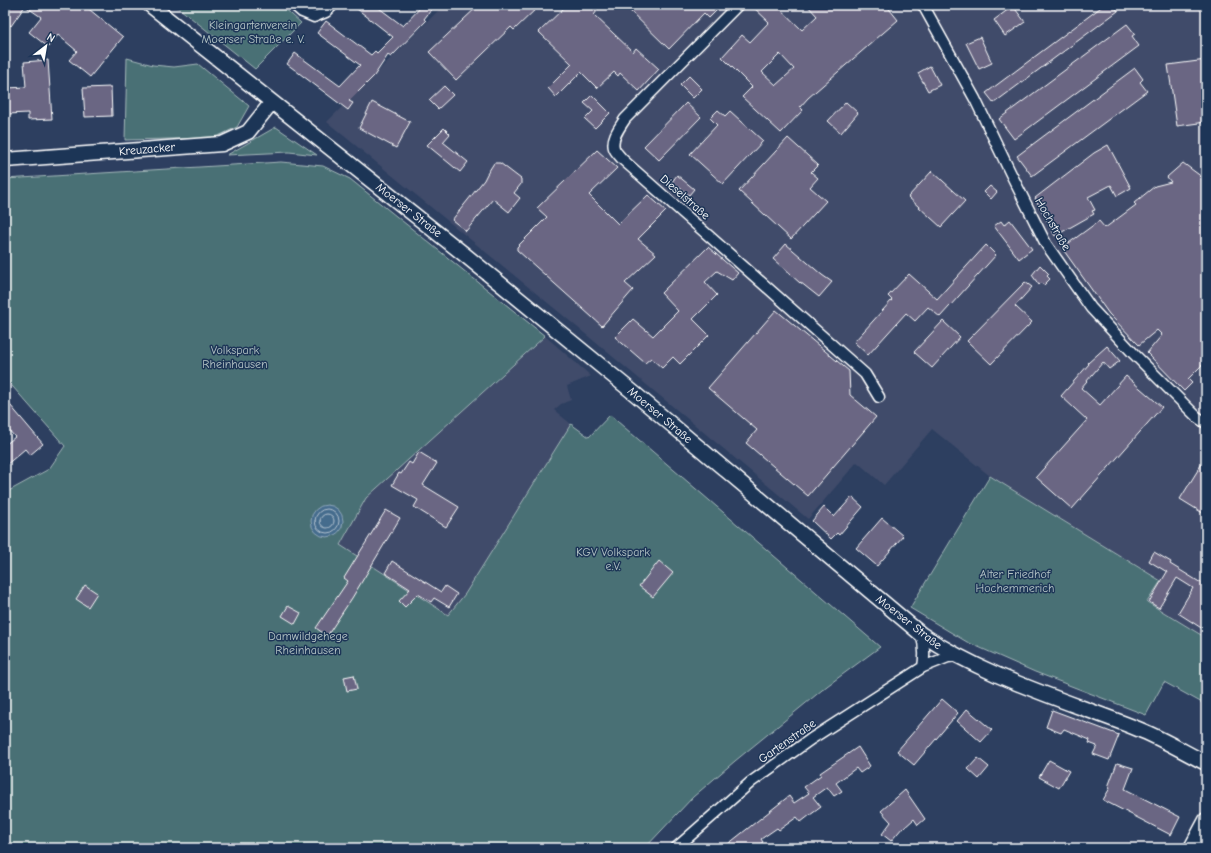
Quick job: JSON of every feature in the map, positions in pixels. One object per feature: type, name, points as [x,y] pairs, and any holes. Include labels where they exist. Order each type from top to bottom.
[{"type":"main road","name":"Moerser Straße","points":[[150,5],[466,254],[921,634],[956,656],[1037,691],[1140,730],[1206,763]]},
{"type":"main road","name":"Kreuzacker","points":[[5,160],[222,144],[248,132],[272,102]]},
{"type":"main road","points":[[1191,848],[1206,820]]},
{"type":"street","points":[[294,5],[302,12],[314,17],[326,12],[332,5]]},
{"type":"street","name":"Dieselstraße","points":[[738,5],[626,119],[619,128],[615,137],[614,148],[622,159],[865,374],[879,397]]},
{"type":"street","name":"Hochstraße","points":[[923,5],[975,100],[1046,244],[1091,308],[1134,354],[1197,417],[1206,423]]},
{"type":"street","points":[[921,634],[925,651],[923,667]]},
{"type":"street","name":"Gartenstraße","points":[[676,848],[751,782],[811,739],[923,667],[944,658],[956,656]]},
{"type":"shaded area","points":[[444,5],[1206,5],[1206,638],[1147,602],[1160,580],[990,476],[932,429],[884,485],[857,462],[808,519],[327,122]]},
{"type":"shaded area","points":[[545,336],[591,376],[567,386],[571,400],[561,404],[554,410],[571,424],[465,594],[448,615],[340,545],[366,498]]},
{"type":"green space","name":"Kleingartenverein Moerser Straße e. V.","points":[[175,5],[281,5],[301,23],[255,69]]},
{"type":"green space","points":[[127,58],[153,65],[174,67],[198,64],[249,106],[237,127],[214,138],[125,140]]},
{"type":"green space","points":[[276,127],[317,155],[289,152],[227,155]]},
{"type":"green space","name":"Volkspark Rheinhausen","points":[[281,162],[323,166],[350,179],[545,336],[366,498],[340,545],[448,615],[465,594],[571,424],[589,437],[610,415],[880,647],[827,686],[735,761],[693,797],[645,848],[5,848],[5,493],[49,469],[65,446],[5,378],[5,179]]},
{"type":"green space","name":"Alter Friedhof Hochemmerich","points":[[990,476],[1161,581],[1147,602],[1206,638],[1206,705],[1164,682],[1146,715],[1035,672],[967,642],[910,608]]},
{"type":"water","points":[[324,505],[330,505],[339,509],[343,521],[339,533],[330,537],[324,537],[315,533],[311,524],[311,518],[315,509]]},
{"type":"building","points":[[5,5],[84,5],[123,37],[90,77],[69,60],[77,51],[58,35],[48,47],[29,32],[41,17],[25,6],[11,26],[5,21]]},
{"type":"building","points":[[352,5],[375,5],[403,26],[423,5],[435,5],[424,19],[426,21],[391,57],[388,55],[374,76],[349,101],[353,103],[348,110],[287,64],[295,53],[340,86],[360,65],[317,33],[326,21],[371,55],[375,51],[377,53],[393,37]]},
{"type":"building","points":[[479,5],[540,5],[514,30],[511,27],[456,80],[429,52]]},
{"type":"building","points":[[567,5],[591,5],[597,11],[594,15],[633,52],[636,48],[659,69],[639,91],[620,73],[618,76],[614,72],[597,88],[581,72],[556,97],[548,88],[572,64],[539,32]]},
{"type":"building","points":[[624,5],[722,5],[709,18],[704,13],[669,49]]},
{"type":"building","points":[[751,5],[776,5],[802,30],[817,16],[807,5],[886,5],[898,20],[808,98],[800,107],[803,110],[781,133],[742,97],[752,87],[722,57],[742,35],[750,42],[769,22]],"holes":[[[780,54],[794,69],[776,85],[762,72]]]},
{"type":"building","points":[[1104,5],[1113,5],[1118,11],[994,103],[986,93]]},
{"type":"building","points":[[1013,6],[1025,22],[1005,36],[994,20]]},
{"type":"building","points":[[1127,24],[1135,34],[1132,36],[1139,46],[1014,139],[999,119]]},
{"type":"building","points":[[980,37],[992,63],[979,69],[966,43]]},
{"type":"building","points":[[48,60],[52,119],[28,120],[28,113],[8,114],[7,88],[26,87],[24,62]]},
{"type":"building","points":[[1206,60],[1206,122],[1177,126],[1168,65]]},
{"type":"building","points":[[930,66],[940,85],[928,91],[918,73]]},
{"type":"building","points":[[1135,68],[1143,79],[1140,82],[1147,91],[1032,176],[1017,156]]},
{"type":"building","points":[[689,76],[702,89],[693,98],[680,85]]},
{"type":"building","points":[[444,86],[453,95],[438,109],[429,100]]},
{"type":"building","points":[[111,87],[112,116],[85,117],[83,88]]},
{"type":"building","points":[[592,95],[610,113],[595,128],[585,119],[593,111],[584,103]]},
{"type":"building","points":[[372,102],[410,122],[396,148],[359,128]]},
{"type":"building","points":[[846,102],[858,113],[841,133],[828,121]]},
{"type":"building","points":[[686,103],[701,117],[659,160],[644,146]]},
{"type":"building","points":[[718,110],[725,116],[730,111],[763,141],[723,184],[690,154],[717,125],[710,118]]},
{"type":"building","points":[[444,128],[450,134],[443,142],[468,162],[460,172],[427,145]]},
{"type":"building","points":[[788,138],[818,165],[811,172],[818,178],[810,187],[826,201],[791,239],[739,191]]},
{"type":"building","points":[[1108,145],[1131,188],[1117,196],[1111,185],[1088,197],[1095,210],[1092,211],[1094,214],[1055,236],[1035,198],[1094,153]]},
{"type":"building","points":[[597,150],[617,168],[589,195],[618,224],[648,195],[666,211],[638,239],[656,254],[625,283],[633,290],[602,326],[517,250],[517,247],[547,217],[537,208]]},
{"type":"building","points":[[494,163],[500,163],[521,179],[521,184],[514,193],[520,198],[509,212],[493,199],[466,231],[452,220],[484,180]]},
{"type":"building","points":[[1183,163],[1206,180],[1206,361],[1188,379],[1192,383],[1184,391],[1147,353],[1162,335],[1157,330],[1139,345],[1109,314],[1062,248],[1099,221],[1105,228],[1136,205],[1134,203],[1155,186],[1171,182],[1167,177]]},
{"type":"building","points":[[932,171],[965,201],[941,227],[908,197]]},
{"type":"building","points":[[677,175],[694,189],[689,195],[672,182]]},
{"type":"building","points":[[990,186],[997,192],[991,199],[984,192]]},
{"type":"building","points":[[1010,220],[1032,249],[1019,259],[994,226],[1001,221],[1004,225]]},
{"type":"building","points":[[786,244],[832,282],[819,297],[800,283],[773,259]]},
{"type":"building","points":[[986,245],[996,255],[940,317],[928,307],[915,321],[906,313],[868,355],[854,342],[892,300],[888,296],[909,274],[937,299]]},
{"type":"building","points":[[708,247],[738,273],[732,280],[717,271],[705,282],[717,295],[693,319],[709,335],[680,364],[673,357],[662,368],[651,358],[645,363],[615,337],[633,319],[653,336],[678,311],[661,293]]},
{"type":"building","points":[[1040,265],[1049,274],[1047,276],[1050,279],[1044,285],[1041,283],[1039,285],[1032,275]]},
{"type":"building","points":[[1025,282],[1032,287],[1015,306],[1032,322],[991,364],[967,341]]},
{"type":"building","points":[[776,310],[849,371],[850,395],[876,417],[808,496],[746,443],[757,430],[708,388]]},
{"type":"building","points":[[943,321],[960,337],[932,368],[914,352]]},
{"type":"building","points":[[1107,346],[1120,361],[1109,369],[1103,362],[1081,388],[1100,405],[1126,376],[1162,407],[1072,509],[1036,477],[1087,420],[1061,396],[1089,364],[1088,363]]},
{"type":"building","points":[[5,399],[43,444],[30,455],[25,449],[5,466],[5,445],[15,437],[5,426]]},
{"type":"building","points":[[419,452],[437,463],[423,485],[459,507],[446,527],[414,507],[418,500],[392,485],[399,473],[401,474],[409,462],[412,464]]},
{"type":"building","points":[[1206,457],[1206,515],[1180,499]]},
{"type":"building","points":[[852,497],[863,507],[839,535],[837,533],[831,539],[812,521],[824,507],[834,517]]},
{"type":"building","points":[[386,510],[400,518],[352,598],[327,636],[316,628],[348,581],[344,578]]},
{"type":"building","points":[[882,518],[903,536],[877,566],[856,548]]},
{"type":"building","points":[[1154,552],[1171,562],[1170,564],[1206,586],[1206,631],[1178,613],[1193,588],[1177,578],[1159,608],[1149,602],[1167,572],[1149,561]]},
{"type":"building","points":[[392,561],[441,592],[445,586],[457,594],[449,607],[434,598],[431,602],[418,594],[405,607],[399,601],[410,589],[385,573]]},
{"type":"building","points":[[659,561],[673,573],[653,597],[639,586]]},
{"type":"building","points":[[85,585],[97,593],[88,607],[76,599]]},
{"type":"building","points":[[288,606],[301,613],[295,624],[282,616]]},
{"type":"building","points":[[354,675],[357,689],[347,691],[344,677]]},
{"type":"building","points":[[942,699],[958,713],[914,765],[897,751]]},
{"type":"building","points":[[967,709],[992,730],[981,742],[957,721]]},
{"type":"building","points":[[1052,710],[1119,735],[1109,760],[1093,754],[1097,746],[1089,743],[1090,740],[1064,729],[1061,733],[1046,727]]},
{"type":"building","points":[[858,747],[870,766],[860,773],[856,768],[836,783],[842,791],[834,796],[827,787],[813,797],[821,807],[801,822],[797,817],[779,830],[777,828],[761,839],[763,842],[755,848],[723,848],[789,796],[794,803],[809,793],[804,787],[821,775],[820,773]]},
{"type":"building","points":[[978,758],[989,767],[979,779],[968,769]]},
{"type":"building","points":[[1049,760],[1069,771],[1059,788],[1039,777]]},
{"type":"building","points":[[1117,763],[1133,768],[1125,789],[1180,817],[1171,835],[1103,800],[1110,788],[1108,787]]},
{"type":"building","points":[[905,790],[925,819],[918,825],[914,819],[904,828],[903,827],[891,841],[882,834],[891,822],[881,811]]},
{"type":"park label","name":"KGV Volkspark e.V.","points":[[613,559]]},
{"type":"park label","name":"Damwildgehege Rheinhausen","points":[[308,643]]}]
